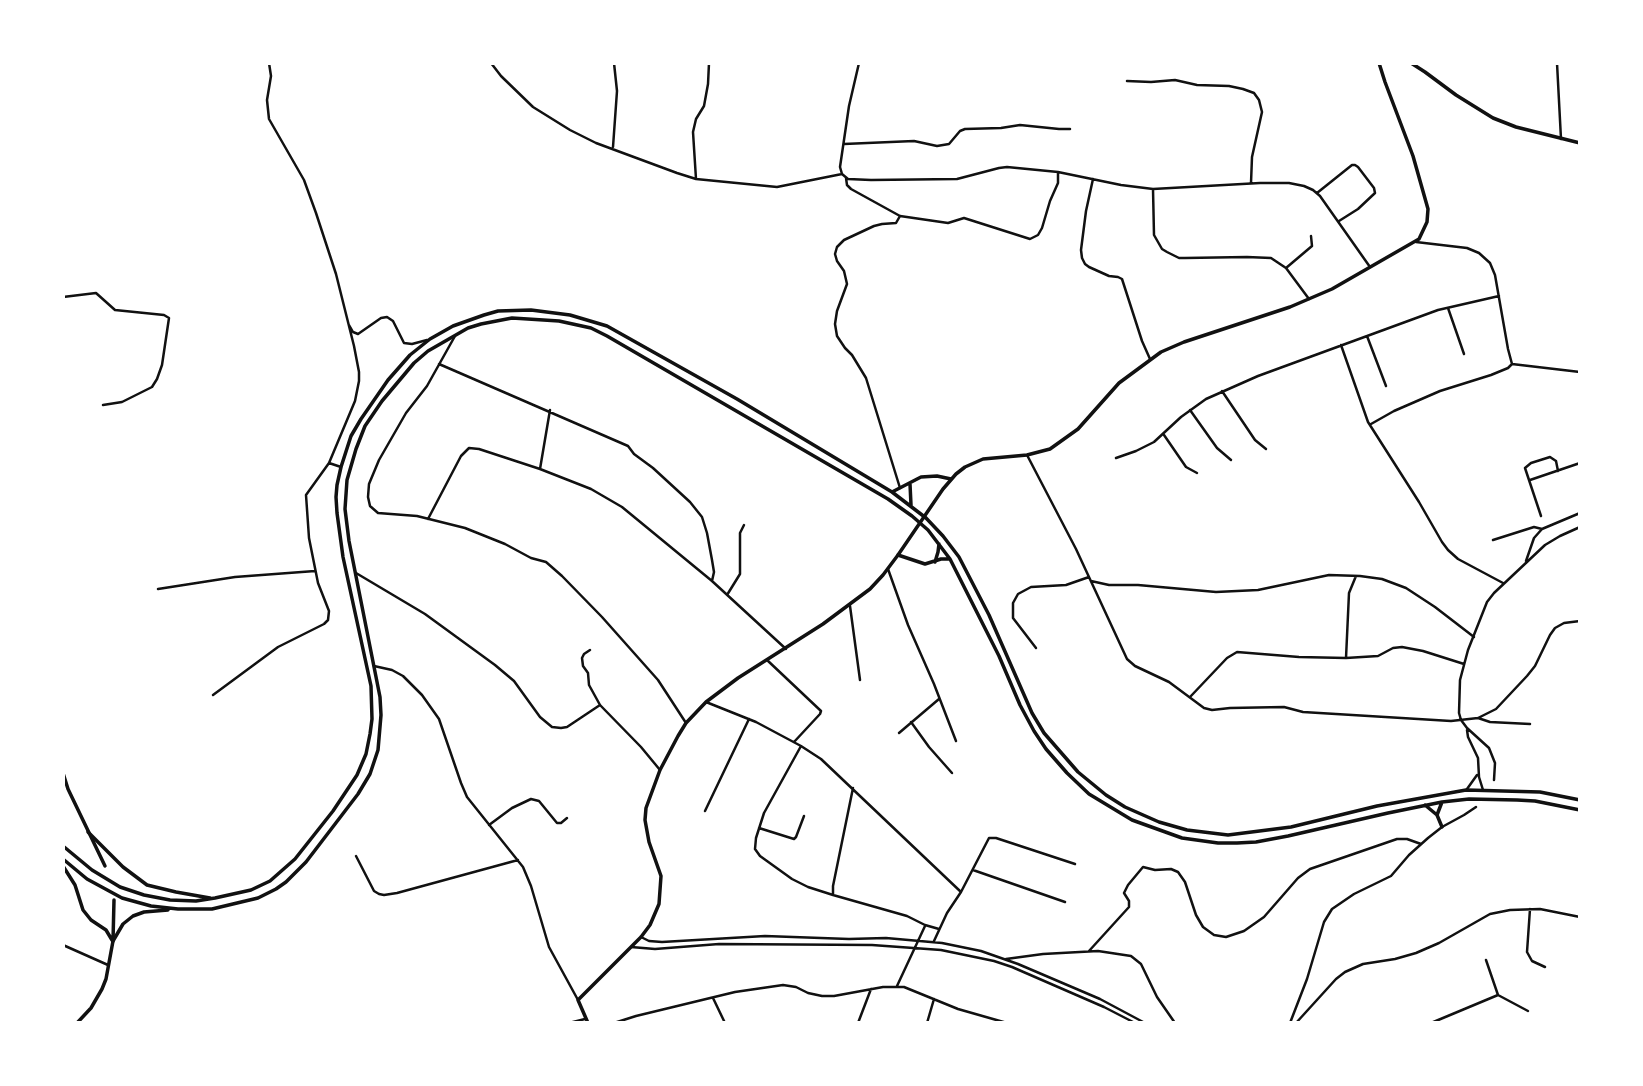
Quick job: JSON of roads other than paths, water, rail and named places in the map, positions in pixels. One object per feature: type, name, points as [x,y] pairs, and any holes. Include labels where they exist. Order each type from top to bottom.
[{"type":"main road","points":[[586,1021],[579,1000],[641,937],[655,915],[661,894],[661,876],[649,842],[646,808],[660,770],[686,723],[706,702],[738,678],[850,606],[870,589],[888,569],[951,479],[965,467],[983,459],[1027,455],[1050,449],[1078,429],[1119,383],[1150,359],[1184,342],[1290,307],[1332,289],[1416,242],[1426,226],[1428,209],[1413,156],[1380,63]]},
{"type":"main road","points":[[1415,64],[1493,118],[1516,127],[1580,143]]},
{"type":"main road","points":[[63,846],[98,874],[120,887],[170,900],[196,901],[251,890],[270,881],[295,859],[357,775],[366,754],[372,719],[371,686],[339,536],[336,497],[341,467],[351,436],[374,398],[410,355],[430,339],[453,326],[484,315],[531,310],[570,315],[596,322],[632,340],[892,492],[926,517],[959,557],[989,615],[1032,713],[1044,733],[1078,772],[1105,795],[1125,807],[1186,830],[1228,835],[1291,827],[1377,806],[1466,790],[1540,792],[1580,800]]},
{"type":"main road","points":[[113,941],[120,928],[130,918],[139,914],[178,909],[212,909],[267,894],[297,872],[358,794],[370,774],[378,750],[381,715],[380,697],[345,509],[347,480],[356,449],[365,426],[382,401],[406,372],[429,351],[481,324],[512,318],[549,320],[591,328],[888,499],[912,516],[928,530],[950,559],[999,656],[1020,705],[1040,740],[1075,782],[1101,803],[1132,820],[1182,838],[1237,843],[1256,842],[1424,805],[1469,799],[1526,800],[1580,810]]},
{"type":"main road","points":[[892,492],[916,479],[928,476],[951,479]]},
{"type":"main road","points":[[910,484],[911,505]]},
{"type":"main road","points":[[935,562],[939,544]]},
{"type":"main road","points":[[898,555],[925,564],[950,559]]},
{"type":"main road","points":[[63,773],[105,866]]},
{"type":"main road","points":[[1437,815],[1442,802]]},
{"type":"main road","points":[[1424,805],[1437,815],[1442,827]]},
{"type":"main road","points":[[332,811],[340,819]]},
{"type":"main road","points":[[88,832],[123,867],[147,885],[215,898]]},
{"type":"main road","points":[[63,859],[87,879],[129,900],[178,909]]},
{"type":"main road","points":[[63,866],[73,880],[83,910],[91,920],[109,933],[113,941]]},
{"type":"main road","points":[[77,890],[80,883],[87,879]]},
{"type":"main road","points":[[77,1023],[97,999],[106,979],[113,941],[114,900]]},
{"type":"main road","points":[[103,927],[114,920]]},
{"type":"main road","points":[[114,927],[120,928]]},
{"type":"street","points":[[213,695],[278,646],[328,620],[329,611],[315,571],[309,538],[306,495],[329,463],[355,401],[359,381],[356,355],[333,264],[307,188],[269,119],[269,63]]},
{"type":"street","points":[[491,63],[501,76],[544,115],[582,136],[696,179],[777,187],[842,174]]},
{"type":"street","points":[[612,148],[617,90],[614,63]]},
{"type":"street","points":[[696,179],[693,132],[696,119],[704,106],[709,63]]},
{"type":"street","points":[[859,63],[849,106],[840,167],[851,189],[900,216],[948,223],[964,218],[1025,238],[1033,238],[1042,228],[1059,183],[1058,172]]},
{"type":"street","points":[[1557,63],[1561,139]]},
{"type":"street","points":[[1127,81],[1175,80],[1198,85],[1229,86],[1254,93],[1262,112],[1252,157],[1251,183]]},
{"type":"street","points":[[844,144],[914,141],[937,146],[949,144],[965,129],[1020,125],[1070,129]]},
{"type":"street","points":[[1317,193],[1352,165],[1358,167],[1374,188],[1374,195],[1339,221]]},
{"type":"street","points":[[846,178],[906,181],[957,179],[1007,167],[1058,172],[1153,189],[1289,183],[1304,186],[1317,193],[1370,267]]},
{"type":"street","points":[[1093,179],[1086,211],[1082,258],[1089,267],[1122,279],[1150,359]]},
{"type":"street","points":[[1153,189],[1154,235],[1167,252],[1179,258],[1264,257],[1276,260],[1286,268],[1309,299]]},
{"type":"street","points":[[900,216],[896,223],[882,223],[844,240],[837,247],[835,254],[847,284],[836,311],[837,336],[866,378],[900,488]]},
{"type":"street","points":[[1286,268],[1312,246],[1311,236]]},
{"type":"street","points":[[1416,242],[1459,246],[1479,253],[1490,262],[1512,364]]},
{"type":"street","points":[[63,297],[96,293],[115,310],[164,314],[169,318],[162,365],[152,387],[122,402],[103,405]]},
{"type":"street","points":[[1116,458],[1144,448],[1164,435],[1190,410],[1222,391],[1341,345],[1448,308],[1499,296]]},
{"type":"street","points":[[1448,308],[1464,354]]},
{"type":"street","points":[[346,319],[355,334],[380,318],[387,317],[393,321],[404,343],[412,344],[430,339]]},
{"type":"street","points":[[456,335],[379,460],[371,477],[368,497],[370,506],[378,513],[417,516],[472,531],[531,558],[546,562],[602,617],[659,680],[686,723]]},
{"type":"street","points":[[1367,336],[1386,386]]},
{"type":"street","points":[[1341,345],[1364,414],[1448,550],[1466,564],[1503,583]]},
{"type":"street","points":[[439,364],[625,444],[690,502],[702,517],[714,568],[712,581]]},
{"type":"street","points":[[1512,364],[1580,372]]},
{"type":"street","points":[[1370,424],[1428,396],[1508,368],[1512,364]]},
{"type":"street","points":[[1222,391],[1255,440],[1266,449]]},
{"type":"street","points":[[1190,410],[1217,448],[1231,460]]},
{"type":"street","points":[[540,469],[550,411]]},
{"type":"street","points":[[1164,435],[1186,467],[1197,473]]},
{"type":"street","points":[[428,519],[461,456],[469,448],[540,469],[591,489],[612,501],[712,581],[786,649]]},
{"type":"street","points":[[1027,455],[1076,549],[1129,661],[1169,682],[1199,706],[1212,710],[1284,707],[1303,712],[1461,720],[1478,718],[1496,709],[1527,676],[1555,628],[1564,623],[1580,621]]},
{"type":"street","points":[[1541,516],[1525,472],[1526,467],[1543,459],[1553,458],[1558,471]]},
{"type":"street","points":[[329,463],[341,467]]},
{"type":"street","points":[[1529,480],[1580,463]]},
{"type":"street","points":[[1525,563],[1534,538],[1542,529],[1580,513]]},
{"type":"street","points":[[727,595],[740,573],[740,533],[744,525]]},
{"type":"street","points":[[1493,540],[1534,527],[1542,529]]},
{"type":"street","points":[[1494,780],[1492,755],[1483,742],[1467,728],[1459,713],[1458,696],[1464,664],[1487,602],[1503,583],[1545,545],[1580,527]]},
{"type":"street","points":[[888,569],[956,741]]},
{"type":"street","points":[[158,589],[226,578],[315,571]]},
{"type":"street","points":[[356,573],[425,614],[495,665],[514,681],[540,717],[552,727],[567,727],[600,705]]},
{"type":"street","points":[[1036,648],[1013,618],[1013,603],[1018,594],[1031,587],[1066,585],[1090,579],[1109,585],[1216,592],[1258,590],[1329,575],[1381,579],[1406,588],[1474,637]]},
{"type":"street","points":[[1346,658],[1349,593],[1356,576]]},
{"type":"street","points":[[850,606],[860,680]]},
{"type":"street","points":[[1190,697],[1227,658],[1237,652],[1346,658],[1378,656],[1393,648],[1402,647],[1464,664]]},
{"type":"street","points":[[590,650],[584,654],[582,661],[588,673],[589,685],[600,705],[660,770]]},
{"type":"street","points":[[767,660],[821,711],[794,742]]},
{"type":"street","points":[[374,666],[403,676],[432,708],[442,726],[467,797],[523,867],[549,947],[579,1000]]},
{"type":"street","points":[[899,733],[939,699]]},
{"type":"street","points":[[706,702],[749,719],[821,758],[961,892]]},
{"type":"street","points":[[1478,718],[1490,722],[1530,724]]},
{"type":"street","points":[[705,811],[749,719]]},
{"type":"street","points":[[911,722],[952,774]]},
{"type":"street","points":[[1467,728],[1468,737],[1478,758],[1483,790]]},
{"type":"street","points":[[801,746],[774,794],[759,828],[755,845],[757,853],[808,887],[899,913],[939,929]]},
{"type":"street","points":[[1466,790],[1479,772]]},
{"type":"street","points":[[833,895],[853,788]]},
{"type":"street","points":[[489,825],[512,808],[531,799],[539,802],[556,823],[567,818]]},
{"type":"street","points":[[1290,1023],[1328,913],[1339,903],[1391,876],[1421,844],[1442,827],[1476,807]]},
{"type":"street","points":[[759,828],[794,839],[804,816]]},
{"type":"street","points":[[931,948],[985,842],[991,837],[1075,864]]},
{"type":"street","points":[[1089,951],[1129,907],[1125,890],[1143,867],[1178,872],[1185,882],[1203,927],[1214,935],[1226,937],[1244,931],[1264,916],[1298,878],[1310,869],[1398,839],[1421,844]]},
{"type":"street","points":[[356,856],[374,891],[384,895],[517,860]]},
{"type":"street","points":[[973,870],[1065,902]]},
{"type":"street","points":[[1530,909],[1527,952],[1532,961],[1545,967]]},
{"type":"street","points":[[1296,1023],[1336,979],[1350,969],[1416,953],[1490,914],[1530,909],[1580,917]]},
{"type":"street","points":[[897,986],[925,925]]},
{"type":"street","points":[[641,937],[651,942],[765,936],[886,938],[933,942],[1006,959],[1086,993],[1145,1023]]},
{"type":"street","points":[[631,947],[764,944],[931,948],[994,961],[1028,973],[1135,1023]]},
{"type":"street","points":[[63,945],[109,966]]},
{"type":"street","points":[[973,956],[975,950]]},
{"type":"street","points":[[1006,959],[1089,951],[1115,952],[1137,959],[1157,997],[1175,1023]]},
{"type":"street","points":[[1486,960],[1498,995],[1528,1011]]},
{"type":"street","points":[[614,1023],[713,998],[783,985],[822,996],[897,986],[911,989],[963,1011],[1007,1023]]},
{"type":"street","points":[[858,1023],[871,989]]},
{"type":"street","points":[[1431,1023],[1498,995]]},
{"type":"street","points":[[713,998],[725,1023]]},
{"type":"street","points":[[927,1023],[933,999]]},
{"type":"street","points":[[569,1023],[586,1021]]}]
